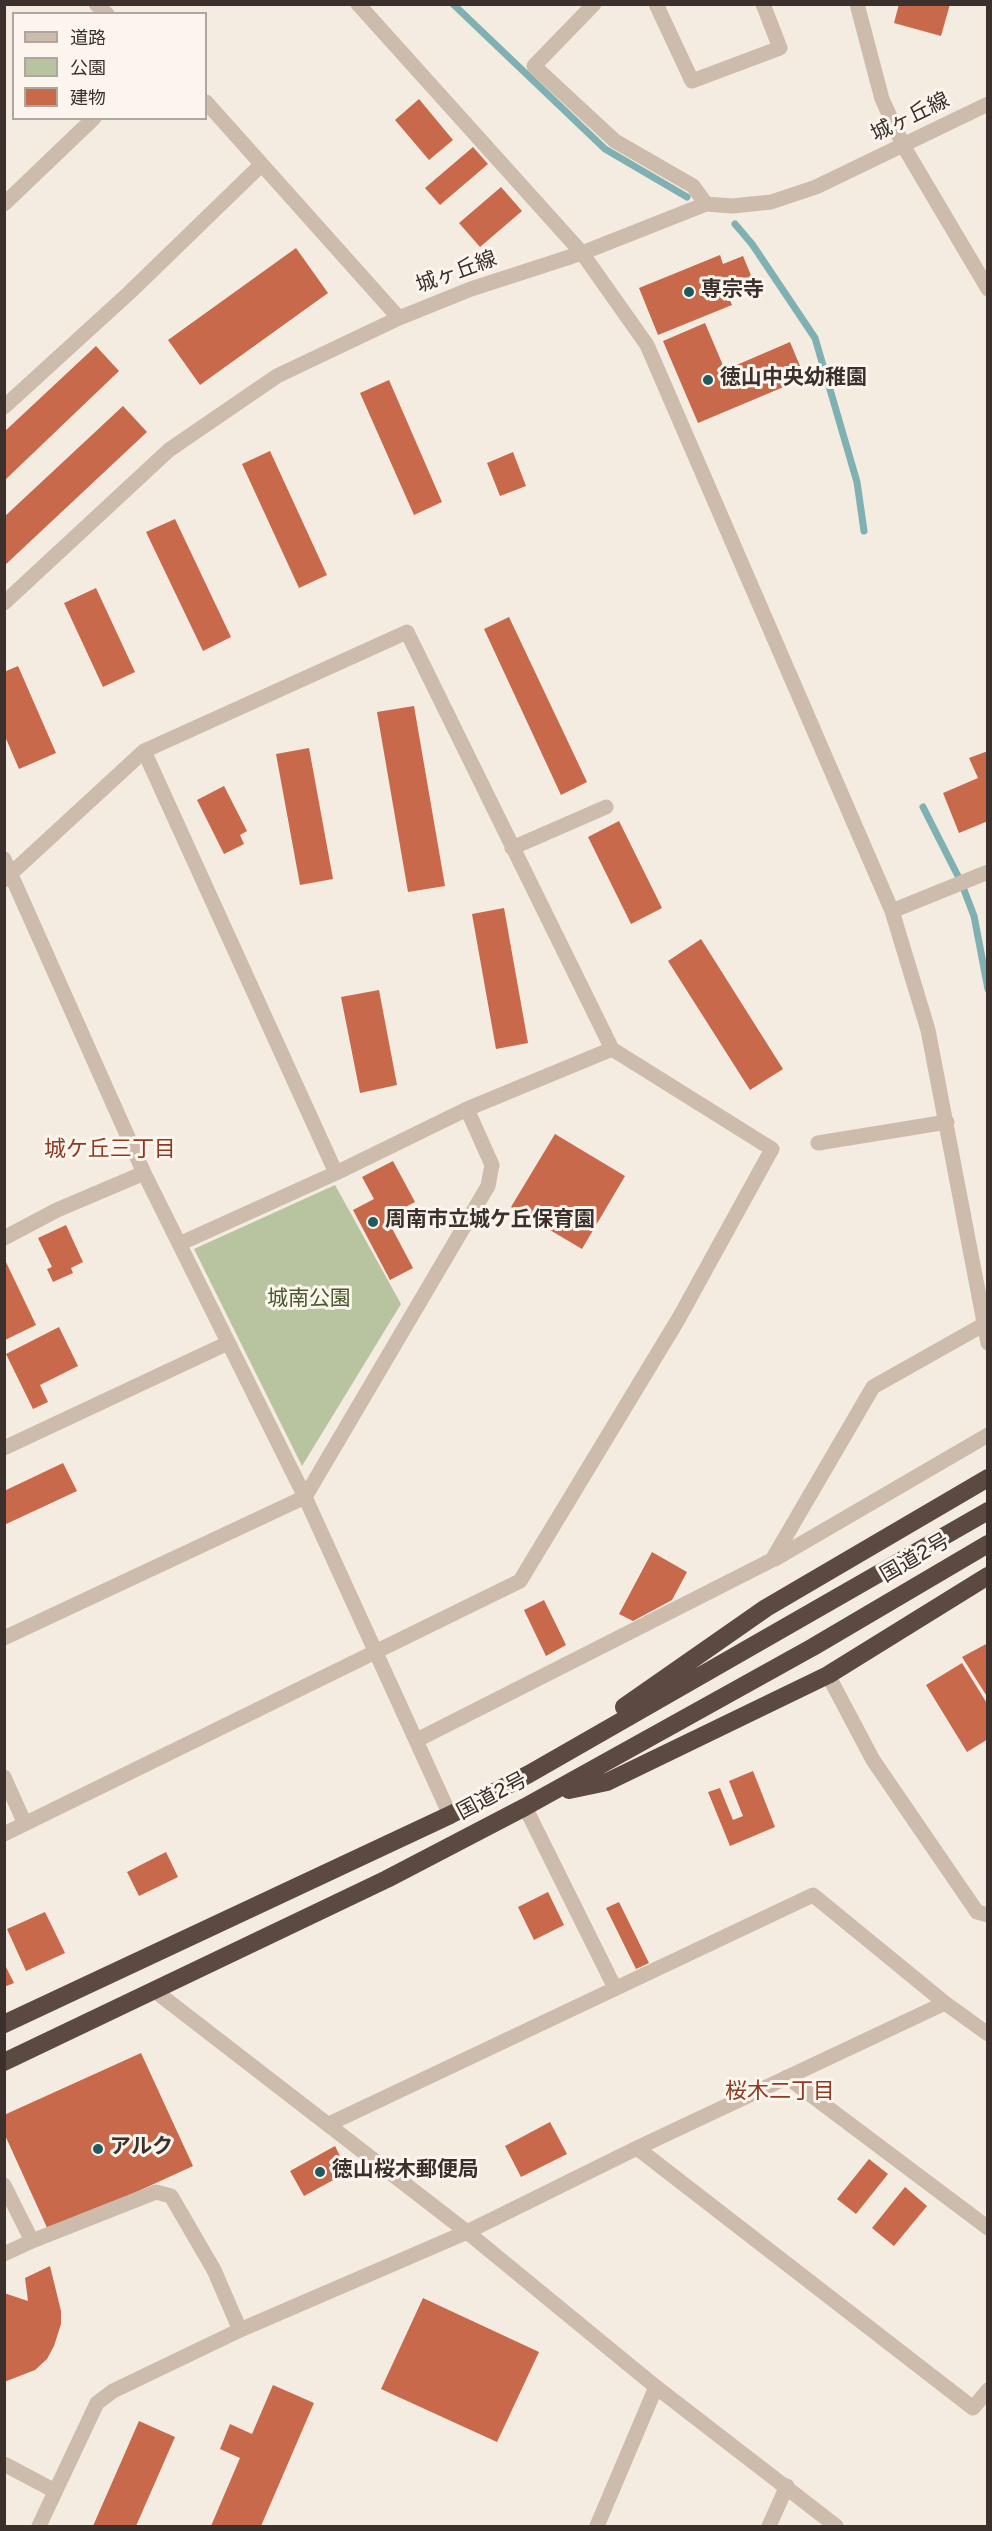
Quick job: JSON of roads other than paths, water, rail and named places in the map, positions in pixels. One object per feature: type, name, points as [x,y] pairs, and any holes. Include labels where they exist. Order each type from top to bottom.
[{"type":"highway","points":[[529,1774],[766,1608],[987,1478]]},
{"type":"highway","name":"国道2号","points":[[4,2024],[450,1815],[529,1774],[987,1511]]},
{"type":"highway","name":"国道2号","points":[[4,2062],[387,1879],[525,1807],[813,1647],[987,1544]]},
{"type":"highway","points":[[551,1793],[607,1782],[828,1675],[987,1576]]},
{"type":"street","points":[[358,4],[582,253],[647,345],[892,911],[928,1030],[987,1343]]},
{"type":"street","points":[[594,4],[534,66],[615,141],[693,186],[706,204]]},
{"type":"street","points":[[656,4],[692,81],[780,48],[763,4]]},
{"type":"street","points":[[858,5],[882,99],[904,147],[987,289]]},
{"type":"street","points":[[207,103],[399,318]]},
{"type":"street","name":"城ヶ丘線","points":[[4,603],[169,450],[277,376],[399,318],[471,289],[582,253],[706,204],[732,206],[771,202],[816,187],[904,147],[987,105]]},
{"type":"street","points":[[4,204],[92,120]]},
{"type":"street","points":[[4,407],[129,293],[261,165]]},
{"type":"street","points":[[4,1834],[376,1651],[520,1581],[679,1318],[772,1149],[612,1049],[407,632],[144,751],[7,871],[144,1173],[305,1497],[376,1651],[417,1740],[450,1815]]},
{"type":"street","points":[[144,751],[336,1173]]},
{"type":"street","points":[[512,848],[606,807]]},
{"type":"street","points":[[892,911],[987,872]]},
{"type":"street","points":[[179,1244],[336,1173],[467,1109],[612,1049]]},
{"type":"street","points":[[4,1638],[305,1497],[488,1186],[492,1165],[467,1109]]},
{"type":"street","points":[[818,1143],[947,1122]]},
{"type":"street","points":[[4,1238],[57,1210],[144,1173]]},
{"type":"street","points":[[772,1560],[873,1387],[982,1325]]},
{"type":"street","points":[[4,1448],[228,1343]]},
{"type":"street","points":[[417,1740],[772,1560],[987,1435]]},
{"type":"street","points":[[828,1675],[873,1760],[977,1911],[987,1916]]},
{"type":"street","points":[[4,1777],[25,1824]]},
{"type":"street","points":[[525,1807],[615,1988]]},
{"type":"street","points":[[329,2124],[813,1895],[945,2003],[987,2034]]},
{"type":"street","points":[[155,1991],[467,2232],[656,2386],[836,2526]]},
{"type":"street","points":[[39,2526],[97,2403],[113,2391],[240,2330],[467,2232],[637,2148],[945,2003]]},
{"type":"street","points":[[787,2077],[987,2228]]},
{"type":"street","points":[[637,2148],[973,2408],[987,2390]]},
{"type":"street","points":[[4,2185],[32,2241]]},
{"type":"street","points":[[4,2254],[156,2192],[171,2196],[214,2270],[240,2330]]},
{"type":"street","points":[[597,2526],[656,2386]]},
{"type":"street","points":[[4,2464],[55,2491]]},
{"type":"street","points":[[769,2526],[786,2486]]},
{"type":"waterway","points":[[453,4],[605,149],[687,197]]},
{"type":"waterway","points":[[735,224],[752,244],[815,338],[857,482],[864,531]]},
{"type":"waterway","points":[[923,807],[961,882],[974,916],[988,989]]},
{"type":"place","name":"専宗寺","points":[[689,292]]},
{"type":"place","name":"徳山中央幼稚園","points":[[708,380]]},
{"type":"place","name":"周南市立城ケ丘保育園","points":[[373,1222]]},
{"type":"place","name":"アルク","points":[[98,2149]]},
{"type":"place","name":"徳山桜木郵便局","points":[[320,2172]]},
{"type":"district","name":"城ケ丘三丁目","points":[[110,1152]]},
{"type":"district","name":"桜木二丁目","points":[[780,2094]]},
{"type":"park label","name":"城南公園","points":[[309,1301]]}]
